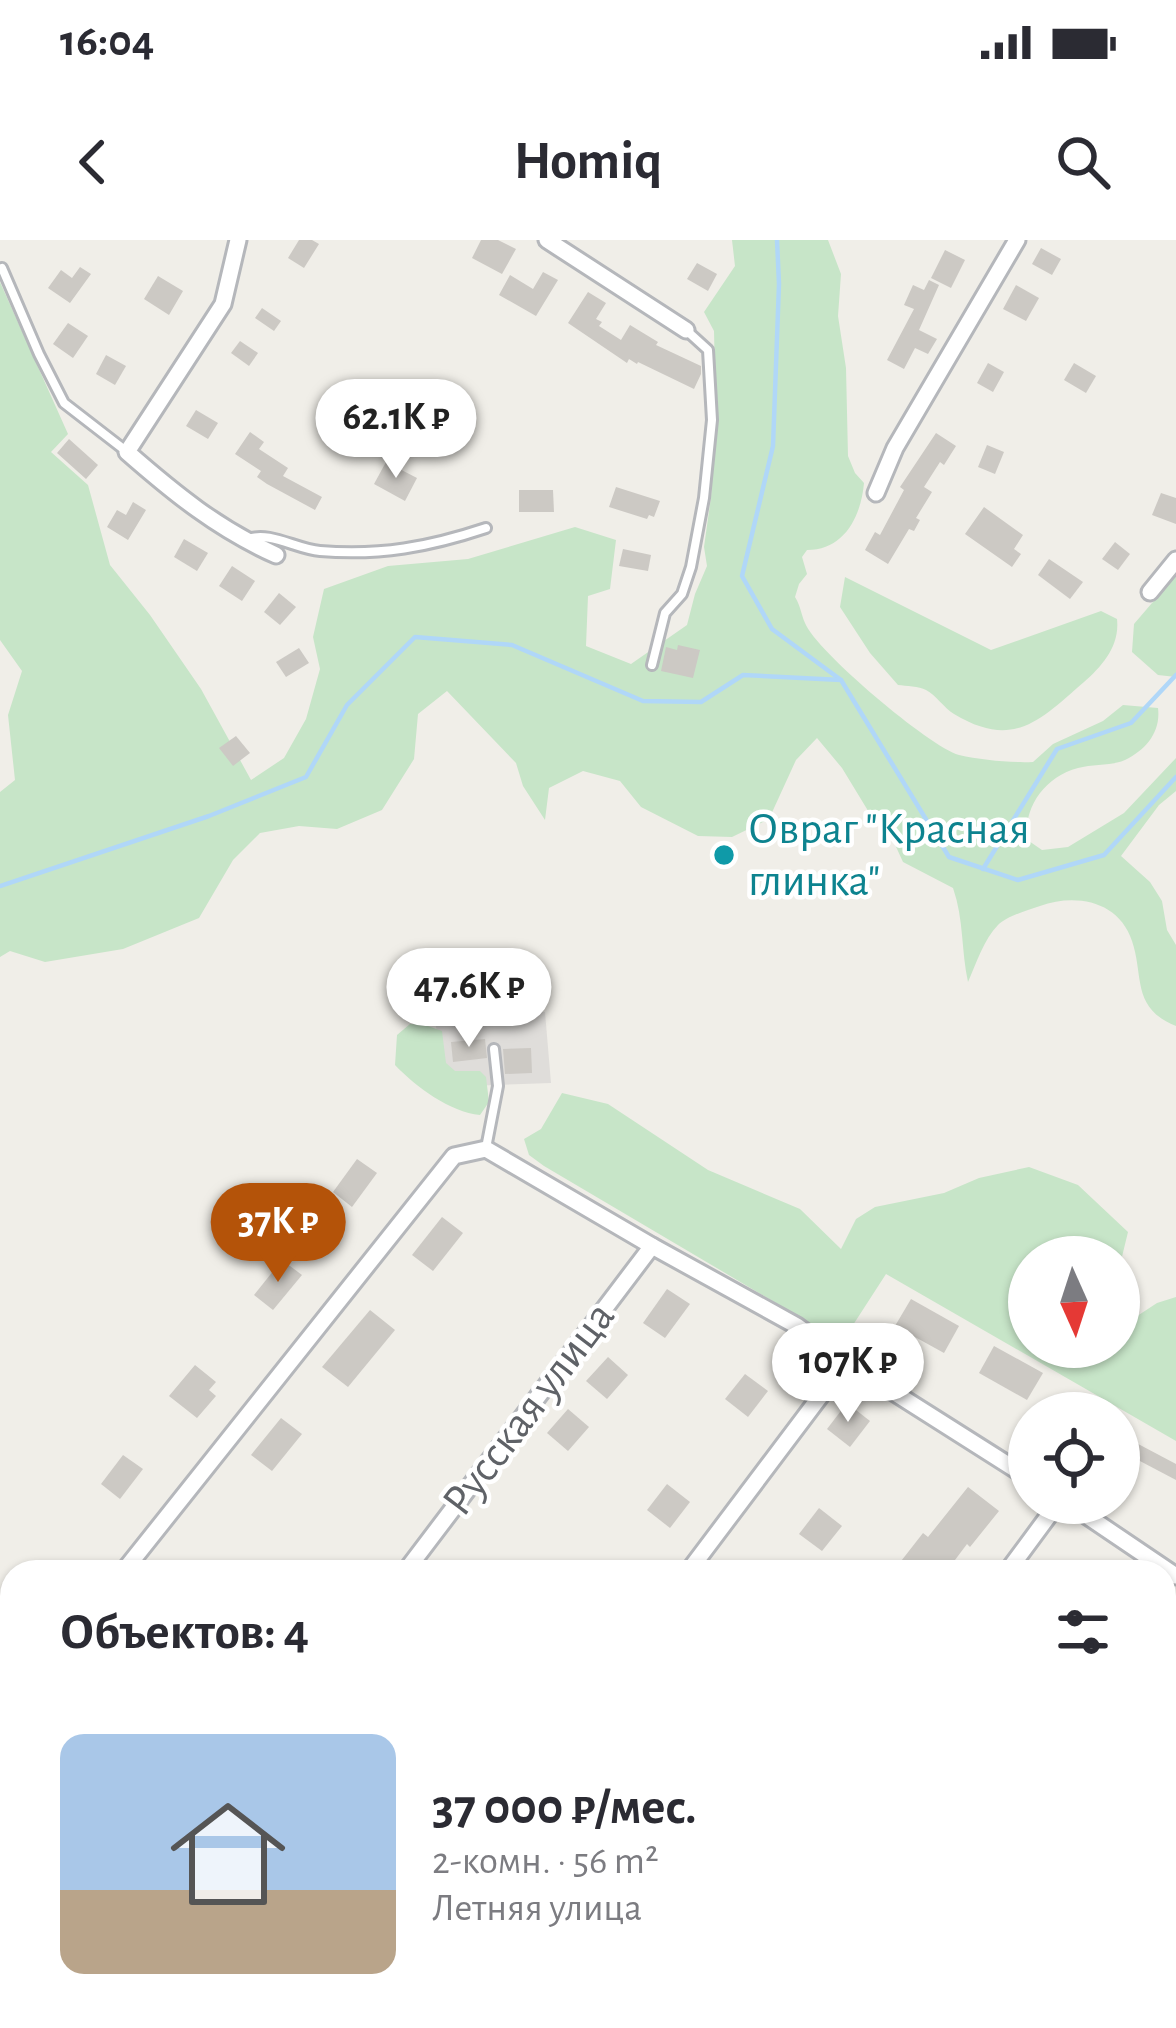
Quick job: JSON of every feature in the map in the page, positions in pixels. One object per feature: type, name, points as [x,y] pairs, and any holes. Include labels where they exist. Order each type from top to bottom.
[{"type":"street","points":[[238,240],[223,304],[128,452],[190,506],[276,555]]},
{"type":"street","points":[[547,240],[686,330]]},
{"type":"street","points":[[875,493],[895,448],[1017,240]]},
{"type":"street","points":[[1150,592],[1176,560]]},
{"type":"street","points":[[133,1560],[454,1156],[486,1149],[797,1326],[1008,1465]]},
{"type":"street","name":"Русская улица","points":[[414,1560],[652,1246]]},
{"type":"street","points":[[697,1560],[846,1362]]},
{"type":"street","points":[[1016,1560],[1042,1524]]},
{"type":"street","points":[[1099,1524],[1152,1560]]},
{"type":"lane","points":[[2,268],[64,403],[128,452]]},
{"type":"lane","points":[[652,665],[664,613],[682,594],[691,567],[709,459],[709,350],[686,330]]},
{"type":"lane","points":[[244,540],[261,534],[314,551],[367,553],[400,551],[486,529]]},
{"type":"lane","points":[[486,1149],[498,1085],[494,1049]]},
{"type":"shaded area","points":[[545,1012],[551,1083],[442,1087],[435,1016]]},
{"type":"green space","points":[[732,240],[828,240],[841,274],[838,316],[846,368],[848,456],[864,483],[854,519],[841,538],[807,550],[802,557],[807,574],[795,597],[805,623],[830,654],[924,735],[959,755],[977,758],[1033,762],[1053,744],[1103,721],[1123,705],[1158,708],[1154,732],[1133,756],[1066,772],[1047,785],[1033,804],[1026,839],[1042,850],[1068,847],[1124,813],[1176,758],[1176,791],[1159,805],[1121,856],[1150,882],[1162,901],[1167,930],[1176,945],[1176,1026],[1162,1019],[1145,1000],[1126,927],[1107,909],[1082,901],[1054,902],[1002,922],[984,944],[968,982],[953,888],[903,862],[892,838],[817,738],[796,760],[769,819],[732,837],[698,836],[641,807],[620,781],[583,771],[549,788],[545,820],[523,786],[516,763],[447,691],[418,714],[414,759],[382,810],[337,829],[299,826],[260,833],[233,860],[199,918],[123,949],[45,962],[10,951],[0,957],[0,792],[15,780],[8,715],[22,671],[0,640],[0,282],[68,434],[51,452],[88,485],[110,565],[201,689],[251,780],[284,758],[306,719],[320,669],[313,637],[324,589],[388,566],[468,559],[575,527],[616,540],[610,589],[588,596],[586,646],[631,664],[687,625],[707,566],[704,547],[716,423],[714,331],[704,312],[735,266]]},
{"type":"green space","points":[[1176,575],[1176,677],[1158,675],[1132,652],[1134,624]]},
{"type":"green space","points":[[845,577],[991,650],[1101,611],[1117,619],[1116,638],[1097,669],[1054,708],[1025,726],[993,730],[954,714],[926,690],[898,685],[840,607]]},
{"type":"green space","points":[[410,1024],[442,1031],[446,1063],[455,1071],[480,1071],[486,1077],[489,1102],[480,1115],[434,1097],[395,1065],[397,1035]]},
{"type":"green space","points":[[562,1093],[608,1104],[708,1170],[800,1209],[841,1249],[856,1219],[875,1207],[944,1193],[979,1178],[1029,1167],[1078,1185],[1128,1232],[1127,1236],[1008,1236],[1008,1344],[886,1274],[842,1342],[544,1166],[529,1155],[524,1139],[541,1129]]},
{"type":"green space","points":[[1176,1297],[1176,1441],[1140,1420],[1140,1392],[1091,1392],[1049,1368],[1140,1368],[1140,1314]]},
{"type":"building","points":[[299,240],[319,244],[304,268],[288,258]]},
{"type":"building","points":[[481,240],[498,240],[516,249],[502,274],[472,258]]},
{"type":"building","points":[[1041,248],[1061,259],[1052,275],[1032,264]]},
{"type":"building","points":[[945,250],[965,260],[951,288],[931,278]]},
{"type":"building","points":[[697,263],[717,274],[708,291],[687,279]]},
{"type":"building","points":[[80,267],[91,274],[70,303],[48,288],[61,270],[72,278]]},
{"type":"building","points":[[543,272],[558,280],[536,316],[499,295],[510,275],[533,289]]},
{"type":"building","points":[[158,276],[183,291],[169,315],[144,299]]},
{"type":"building","points":[[929,280],[939,285],[919,330],[937,339],[928,354],[915,348],[904,369],[887,360],[914,309],[904,305],[913,285],[924,290]]},
{"type":"building","points":[[1016,285],[1039,298],[1026,321],[1003,309]]},
{"type":"building","points":[[588,292],[606,303],[596,319],[602,322],[599,326],[621,340],[630,325],[656,345],[701,366],[694,389],[638,362],[629,359],[627,363],[568,323]]},
{"type":"building","points":[[262,308],[281,321],[274,331],[255,318]]},
{"type":"building","points":[[68,323],[88,336],[73,358],[53,344]]},
{"type":"building","points":[[240,341],[258,353],[249,366],[231,353]]},
{"type":"building","points":[[106,355],[126,366],[115,385],[96,374]]},
{"type":"building","points":[[988,363],[1004,372],[993,392],[977,383]]},
{"type":"building","points":[[1074,363],[1096,376],[1086,393],[1064,380]]},
{"type":"building","points":[[196,410],[218,423],[208,439],[186,426]]},
{"type":"building","points":[[250,432],[264,442],[259,449],[288,468],[283,476],[322,497],[315,510],[257,477],[261,471],[235,454]]},
{"type":"building","points":[[936,433],[956,446],[924,487],[932,492],[916,518],[920,520],[914,531],[909,529],[888,564],[865,550],[875,532],[880,535],[904,490],[900,487]]},
{"type":"building","points":[[69,439],[98,465],[86,479],[57,453]]},
{"type":"building","points":[[987,445],[1004,452],[995,474],[978,467]]},
{"type":"building","points":[[386,462],[417,478],[405,501],[374,484]]},
{"type":"building","points":[[616,487],[660,501],[654,517],[609,507]]},
{"type":"building","points":[[519,490],[553,490],[554,512],[519,512]]},
{"type":"building","points":[[1161,493],[1176,498],[1176,524],[1152,515]]},
{"type":"building","points":[[133,502],[146,510],[128,540],[107,527],[117,510],[126,515]]},
{"type":"building","points":[[984,507],[1023,535],[1014,549],[1021,554],[1012,567],[965,534]]},
{"type":"building","points":[[184,539],[208,553],[197,571],[174,557]]},
{"type":"building","points":[[1115,542],[1130,554],[1118,570],[1102,559]]},
{"type":"building","points":[[623,549],[651,555],[648,571],[619,566]]},
{"type":"building","points":[[1049,559],[1083,582],[1070,599],[1038,575]]},
{"type":"building","points":[[232,566],[255,581],[242,601],[219,586]]},
{"type":"building","points":[[279,593],[296,607],[280,625],[264,612]]},
{"type":"building","points":[[678,645],[700,650],[693,678],[661,671],[666,647],[677,650]]},
{"type":"building","points":[[299,648],[309,663],[286,677],[276,662]]},
{"type":"building","points":[[236,736],[250,753],[233,766],[219,748]]},
{"type":"building","points":[[485,1039],[487,1058],[453,1062],[451,1042]]},
{"type":"building","points":[[531,1048],[532,1073],[505,1074],[503,1049]]},
{"type":"building","points":[[357,1159],[377,1173],[352,1207],[333,1192]]},
{"type":"building","points":[[442,1217],[463,1233],[433,1271],[412,1255]]},
{"type":"building","points":[[282,1260],[302,1275],[273,1310],[254,1295]]},
{"type":"building","points":[[667,1289],[690,1304],[665,1338],[643,1323]]},
{"type":"building","points":[[911,1299],[959,1326],[944,1353],[895,1326]]},
{"type":"building","points":[[370,1310],[395,1330],[348,1387],[322,1367]]},
{"type":"building","points":[[994,1346],[1008,1354],[1008,1368],[1034,1368],[1043,1373],[1032,1392],[1013,1392],[979,1373]]},
{"type":"building","points":[[608,1357],[628,1375],[607,1399],[586,1381]]},
{"type":"building","points":[[195,1365],[216,1382],[209,1390],[216,1396],[197,1418],[169,1396]]},
{"type":"building","points":[[745,1374],[768,1391],[748,1417],[725,1399]]},
{"type":"building","points":[[847,1403],[870,1421],[850,1447],[827,1429]]},
{"type":"building","points":[[568,1409],[589,1427],[568,1451],[547,1433]]},
{"type":"building","points":[[281,1418],[302,1434],[272,1471],[251,1455]]},
{"type":"building","points":[[1140,1445],[1176,1464],[1176,1480],[1140,1461]]},
{"type":"building","points":[[123,1455],[143,1469],[120,1499],[101,1484]]},
{"type":"building","points":[[667,1484],[690,1502],[670,1528],[647,1510]]},
{"type":"building","points":[[968,1487],[999,1511],[955,1560],[902,1560],[923,1533],[928,1537]]},
{"type":"building","points":[[819,1508],[842,1526],[822,1551],[799,1534]]},
{"type":"waterway","points":[[777,240],[773,446],[742,576],[772,629],[841,680]]},
{"type":"waterway","points":[[0,886],[209,816],[306,777],[347,705],[415,637],[512,645],[643,701],[701,702],[743,675],[841,680],[949,857],[1018,880],[1104,855],[1176,777]]},
{"type":"waterway","points":[[983,869],[1057,749],[1131,723],[1176,675]]},
{"type":"place","name":"Овраг \"Красная глинка\"","points":[[724,855]]}]
